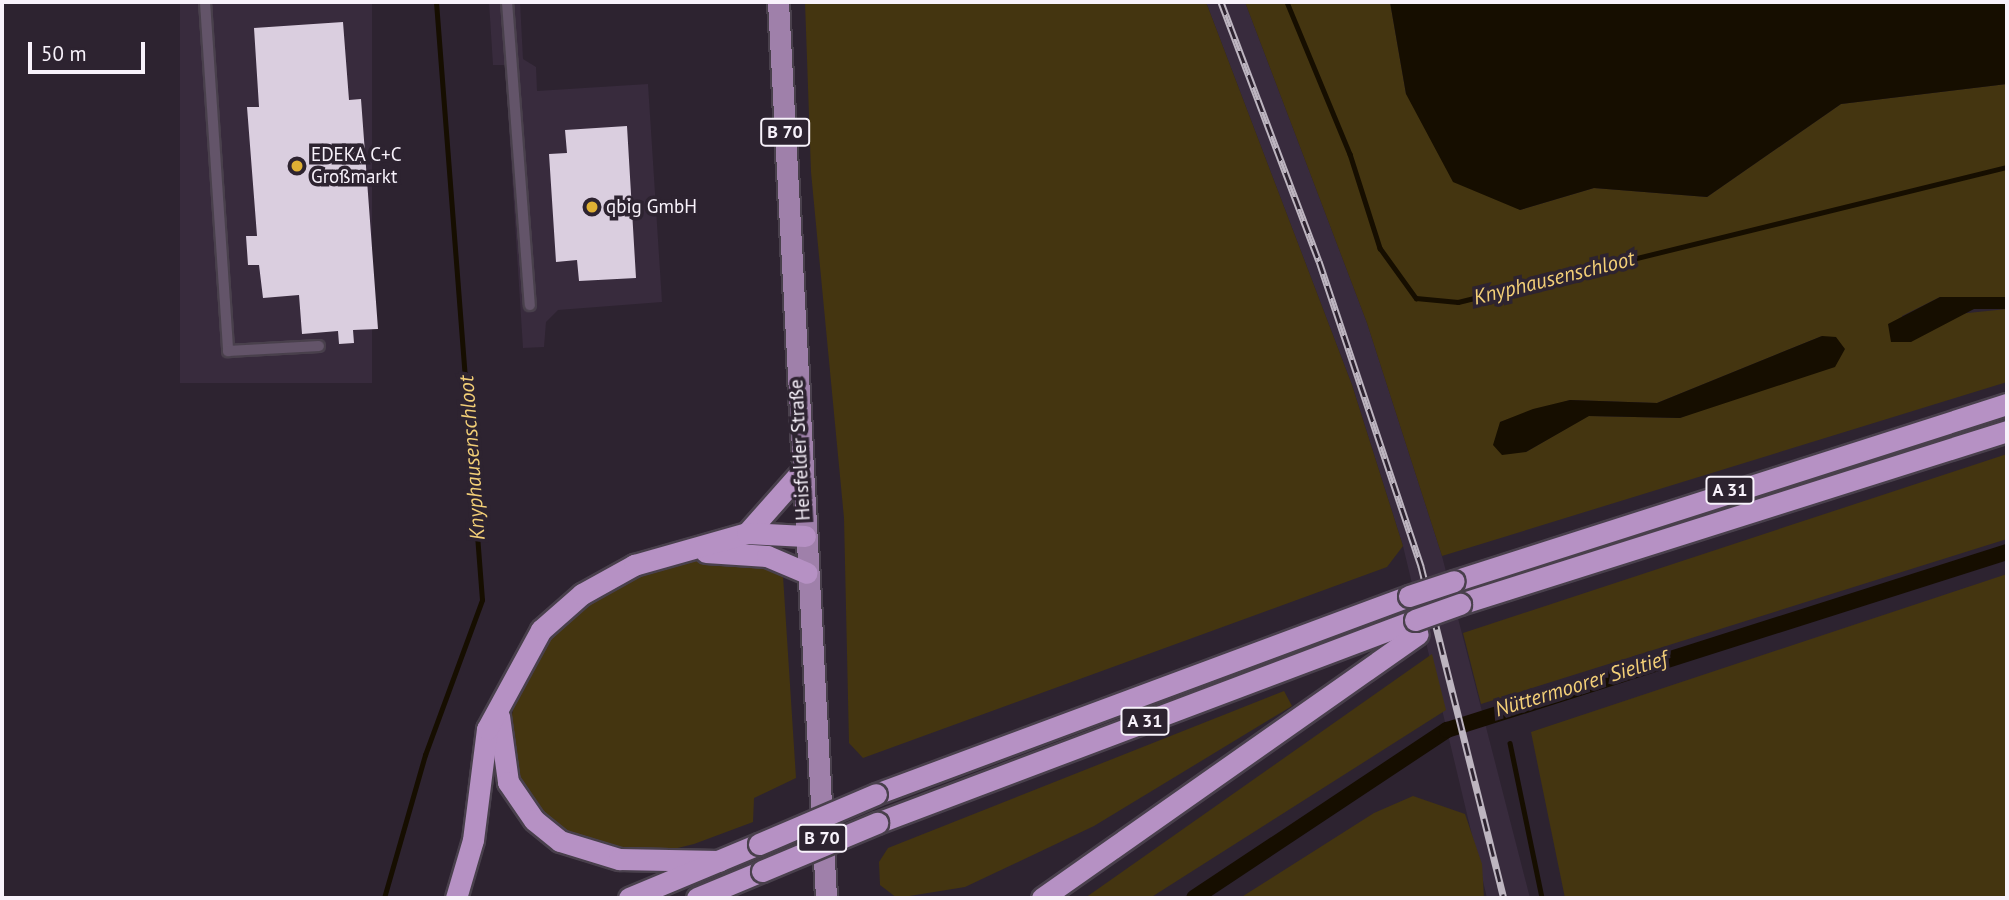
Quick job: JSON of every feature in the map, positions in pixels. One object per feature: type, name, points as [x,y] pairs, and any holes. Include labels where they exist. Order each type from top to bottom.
[{"type":"highway","name":"A 31","points":[[629,898],[876,794],[1409,596],[2007,404]]},
{"type":"highway","name":"A 31","points":[[697,898],[877,823],[1416,627],[1436,613],[1460,604],[2007,431]]},
{"type":"highway","points":[[747,534],[801,472]]},
{"type":"highway","points":[[456,898],[473,840],[487,729],[499,698],[525,651],[561,611],[620,571],[747,534],[805,536]]},
{"type":"highway","points":[[683,552],[767,556],[807,573]]},
{"type":"highway","points":[[1042,898],[1416,627]]},
{"type":"highway","points":[[499,698],[499,752],[508,782],[552,836],[606,858],[719,860]]},
{"type":"main road","name":"Heisfelder Straße","points":[[778,2],[801,472],[826,898]]},
{"type":"lane","points":[[205,2],[228,351],[319,346]]},
{"type":"lane","points":[[507,2],[530,305]]},
{"type":"shaded area","points":[[180,2],[372,2],[372,383],[180,383]]},
{"type":"shaded area","points":[[489,2],[520,2],[523,59],[536,67],[537,91],[648,84],[662,302],[558,310],[546,322],[544,347],[523,348],[505,65],[493,65]]},
{"type":"shaded area","points":[[805,2],[1206,2],[1352,385],[1403,546],[1387,567],[863,758],[849,743],[844,518],[811,172]]},
{"type":"shaded area","points":[[1206,2],[1245,2],[1367,323],[1442,556],[1530,898],[1487,898],[1403,546],[1352,385]]},
{"type":"shaded area","points":[[1245,2],[1390,2],[1406,94],[1520,210],[1594,188],[1707,197],[1841,104],[2007,84],[2007,297],[1940,297],[1902,316],[1902,342],[1958,314],[2007,309],[2007,382],[1442,556],[1367,323]],"holes":[[[1822,336],[1718,403],[1680,418],[1588,416],[1526,452],[1500,422],[1570,400],[1657,403]]]},
{"type":"shaded area","points":[[1390,2],[2007,2],[2007,84],[1841,104],[1707,197],[1594,188],[1520,210],[1453,182],[1406,94]]},
{"type":"shaded area","points":[[1940,297],[2007,297],[2007,309],[1974,309],[1911,342],[1891,342],[1888,324]]},
{"type":"shaded area","points":[[1822,336],[1836,337],[1845,349],[1835,367],[1680,418],[1589,416],[1526,452],[1502,455],[1493,445],[1500,422],[1533,409],[1570,400],[1657,403]]},
{"type":"shaded area","points":[[2007,454],[2007,539],[1481,704],[1463,633]]},
{"type":"shaded area","points":[[703,557],[776,568],[783,576],[796,778],[754,798],[753,822],[694,844],[657,853],[581,845],[542,817],[518,783],[508,736],[516,694],[535,649],[575,607],[648,569]]},
{"type":"shaded area","points":[[2007,574],[2007,898],[1565,898],[1531,732]]},
{"type":"shaded area","points":[[1432,654],[1446,710],[1150,898],[1085,898]]},
{"type":"shaded area","points":[[1284,691],[1292,706],[1094,826],[965,887],[897,898],[880,885],[879,862],[888,848]]},
{"type":"shaded area","points":[[1413,796],[1465,814],[1482,864],[1484,898],[1240,898],[1374,813]]},
{"type":"building","points":[[343,22],[349,100],[361,99],[378,329],[353,330],[354,343],[339,344],[338,331],[302,334],[299,295],[263,298],[259,265],[248,265],[246,236],[257,236],[247,107],[259,107],[254,28]]},
{"type":"building","name":"qbig GmbH","points":[[627,126],[636,278],[579,281],[577,260],[556,262],[549,154],[567,153],[565,130]]},
{"type":"waterway","name":"Knyphausenschloot","points":[[384,898],[425,755],[482,600],[436,2]]},
{"type":"waterway","name":"Knyphausenschloot","points":[[1287,2],[1350,154],[1380,248],[1416,298],[1458,302],[2007,167]]},
{"type":"waterway","name":"Nüttermoorer Sieltief","points":[[1194,898],[1447,730],[2007,552]]},
{"type":"waterway","points":[[1510,743],[1542,898]]},
{"type":"railway","points":[[1221,2],[1319,261],[1421,566],[1504,898]]},
{"type":"place","name":"EDEKA C+C Großmarkt","points":[[297,166]]},
{"type":"place","name":"qbig GmbH","points":[[592,207]]}]
